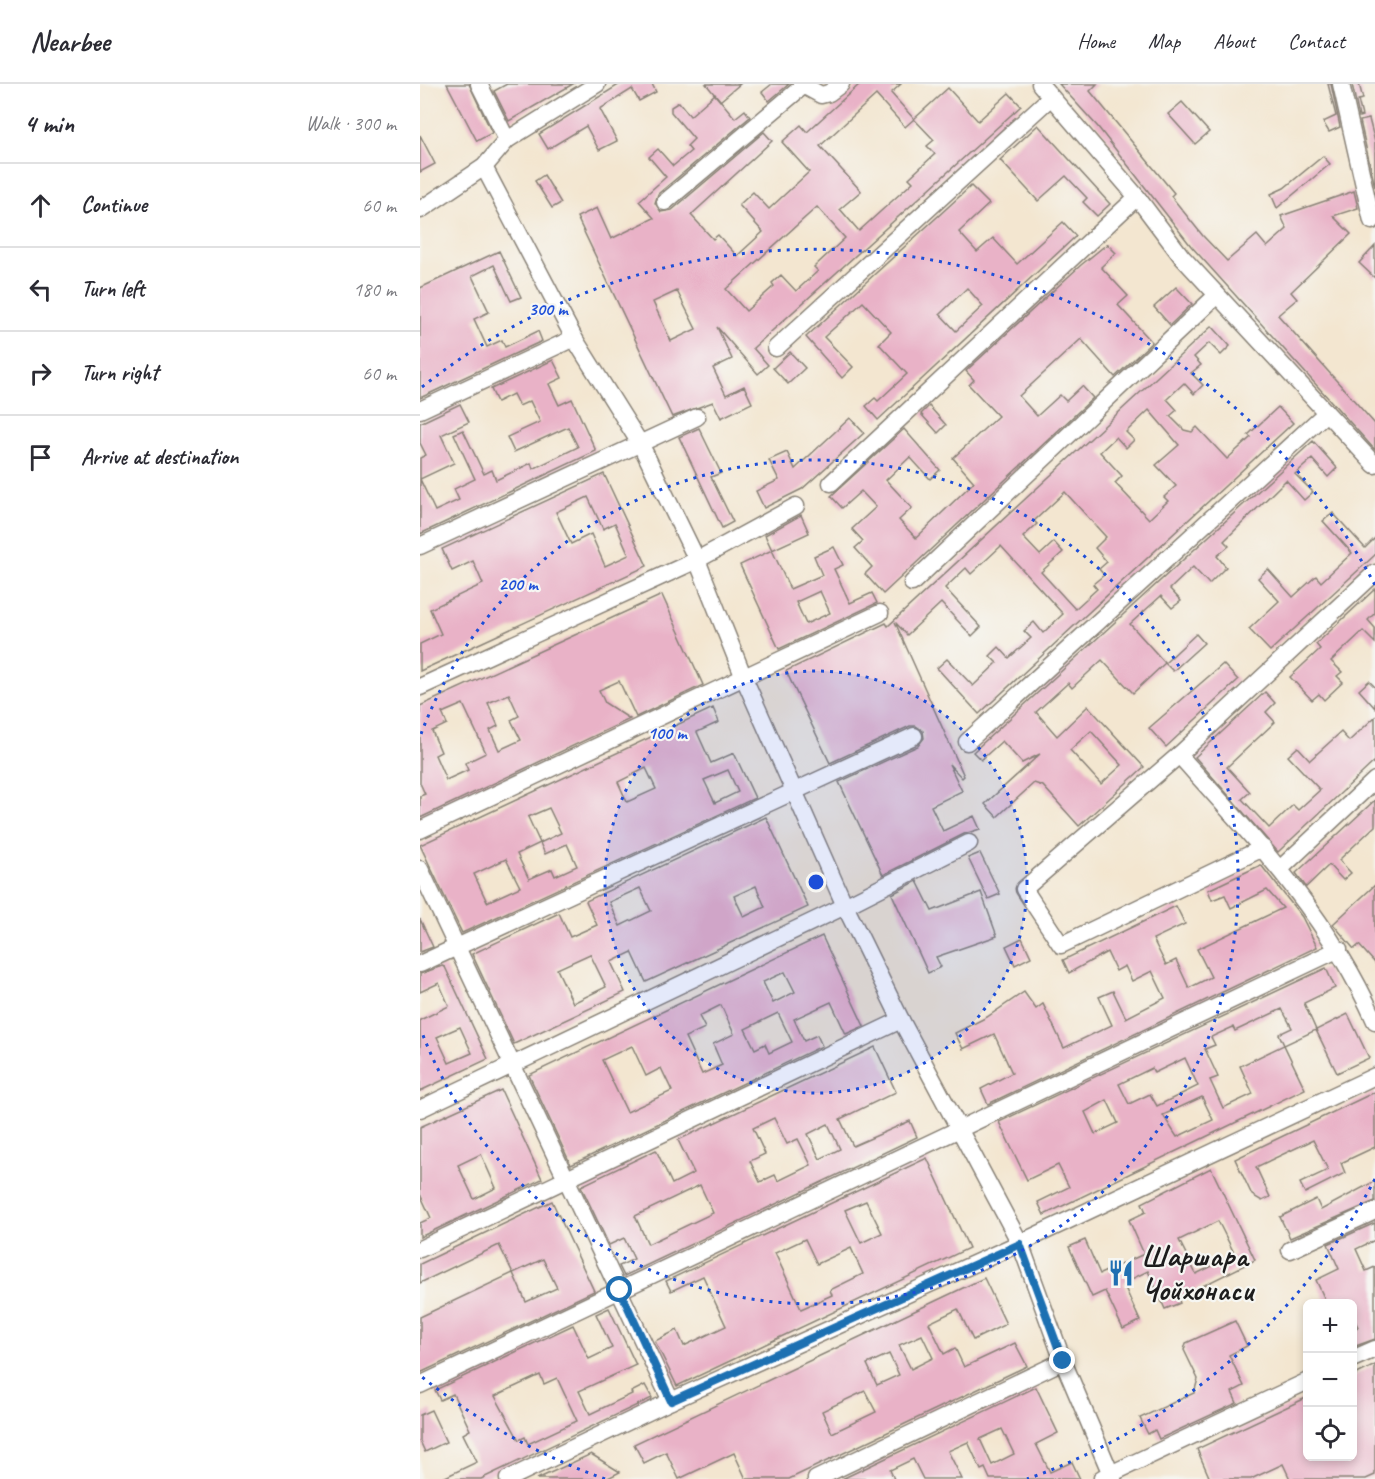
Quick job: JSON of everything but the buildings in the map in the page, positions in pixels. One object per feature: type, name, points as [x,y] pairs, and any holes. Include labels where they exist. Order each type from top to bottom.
[{"type":"street","points":[[479,84],[507,140]]},
{"type":"street","points":[[420,210],[484,167],[507,140],[597,84]]},
{"type":"street","points":[[665,202],[802,85],[820,94],[830,93],[841,84]]},
{"type":"street","points":[[1040,84],[1137,197],[1182,257],[1375,465]]},
{"type":"street","points":[[1341,84],[1372,221]]},
{"type":"street","points":[[776,348],[1051,97]]},
{"type":"street","points":[[484,167],[574,338],[641,445],[697,560],[744,678],[845,906],[1020,1244],[1108,1477],[1303,1383]]},
{"type":"street","points":[[831,483],[1137,197]]},
{"type":"street","points":[[912,583],[1217,295]]},
{"type":"street","points":[[420,410],[574,338]]},
{"type":"street","points":[[967,742],[1326,412]]},
{"type":"street","points":[[420,546],[697,417]]},
{"type":"street","points":[[420,687],[697,560],[796,506]]},
{"type":"street","points":[[1263,848],[1061,945],[1024,889],[1179,755],[1375,573]]},
{"type":"street","points":[[420,830],[880,613]]},
{"type":"street","points":[[420,964],[914,736]]},
{"type":"street","points":[[1179,755],[1280,868],[1370,991],[1375,1021]]},
{"type":"street","points":[[1280,868],[1375,780]]},
{"type":"street","points":[[420,1109],[845,906],[969,843]]},
{"type":"street","points":[[420,869],[671,1401]]},
{"type":"street","points":[[420,1385],[1339,949]]},
{"type":"street","points":[[420,1249],[902,1020]]},
{"type":"street","points":[[508,1479],[671,1401],[1020,1244],[1375,1076]]},
{"type":"street","points":[[1290,1250],[1375,1211]]},
{"type":"street","points":[[1357,1357],[1375,1349]]},
{"type":"street","points":[[816,1479],[1063,1361]]},
{"type":"place","name":"Шаршара Чойхонаси","points":[[1121,1273]]},
{"type":"route","points":[[620,1290],[671,1401],[1020,1244],[1063,1361]]}]
